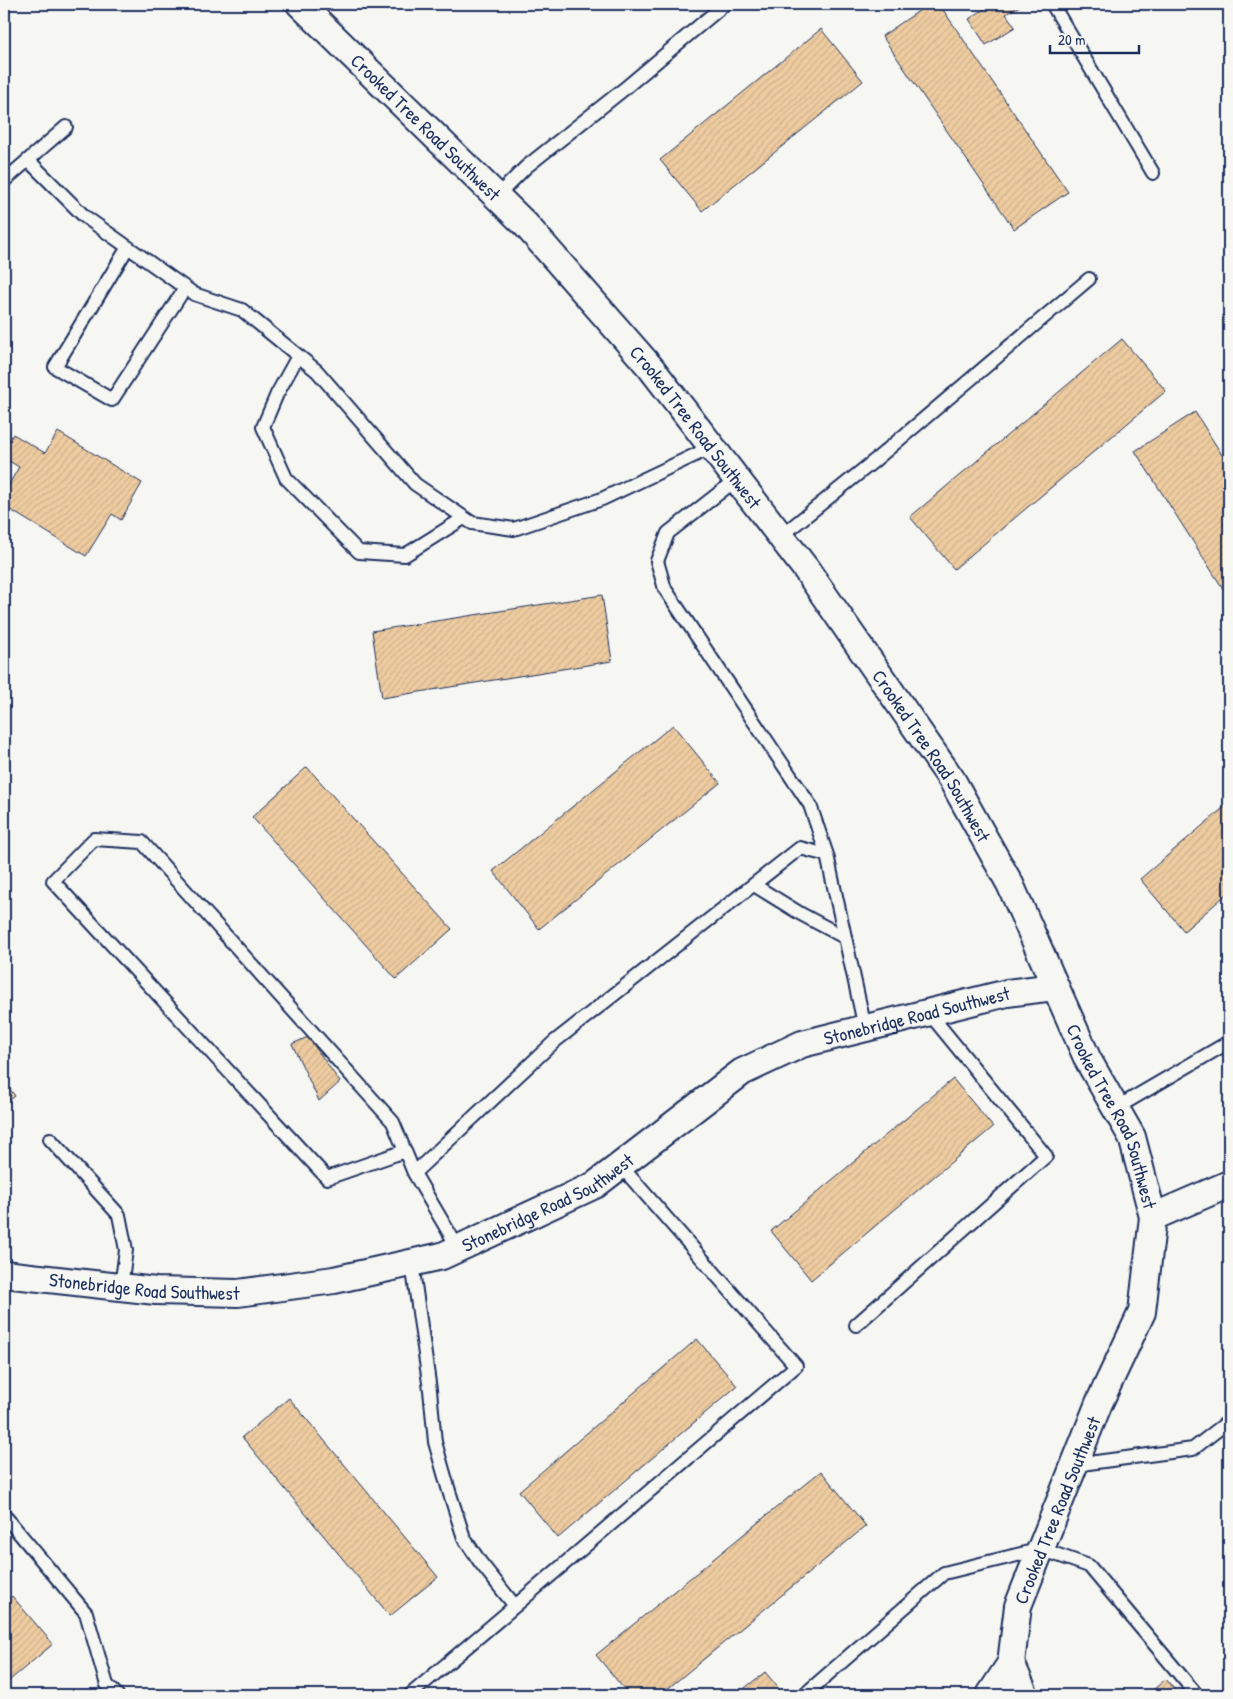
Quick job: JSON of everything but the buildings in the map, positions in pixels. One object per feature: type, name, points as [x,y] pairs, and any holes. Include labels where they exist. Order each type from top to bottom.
[{"type":"street","name":"Crooked Tree Road Southwest","points":[[300,4],[526,224],[651,368],[806,569],[952,780],[1010,884],[1035,937],[1054,987],[1088,1060],[1132,1137],[1153,1217],[1142,1312],[1099,1403],[1018,1606],[1011,1662],[990,1695]]},
{"type":"street","name":"Stonebridge Road Southwest","points":[[4,1274],[156,1291],[238,1293],[334,1280],[442,1256],[595,1185],[742,1072],[802,1044],[1007,993],[1054,987]]},
{"type":"street","points":[[1153,1217],[1229,1184]]},
{"type":"street","points":[[1011,1662],[1025,1695]]},
{"type":"lane","points":[[497,196],[526,167],[624,89],[725,4]]},
{"type":"lane","points":[[1052,4],[1153,173]]},
{"type":"lane","points":[[4,181],[66,127]]},
{"type":"lane","points":[[28,160],[84,216],[194,294],[242,310],[317,371],[415,484],[472,523],[514,529],[602,499],[712,447]]},
{"type":"lane","points":[[128,247],[55,367],[112,400],[185,288]]},
{"type":"lane","points":[[781,536],[874,461],[1089,279]]},
{"type":"lane","points":[[298,356],[277,394],[263,427],[286,478],[359,552],[405,555],[464,518]]},
{"type":"lane","points":[[737,479],[668,533],[657,561],[665,589],[810,805],[826,855],[865,1028]]},
{"type":"lane","points":[[405,1151],[327,1178],[53,881],[94,838],[142,842],[393,1122],[405,1151],[414,1174],[458,1248]]},
{"type":"lane","points":[[414,1174],[554,1042],[800,848],[826,855]]},
{"type":"lane","points":[[754,885],[844,938]]},
{"type":"lane","points":[[856,1326],[1046,1156],[929,1013]]},
{"type":"lane","points":[[1116,1108],[1229,1042]]},
{"type":"lane","points":[[50,1140],[120,1215],[126,1250],[121,1287]]},
{"type":"lane","points":[[410,1695],[796,1366],[620,1166]]},
{"type":"lane","points":[[412,1263],[430,1390],[435,1442],[449,1491],[464,1538],[480,1562],[515,1606]]},
{"type":"lane","points":[[1074,1465],[1194,1449],[1229,1421]]},
{"type":"lane","points":[[4,1515],[86,1613],[107,1685],[117,1695]]},
{"type":"lane","points":[[804,1695],[944,1573],[1041,1549],[1089,1566],[1197,1695]]}]
